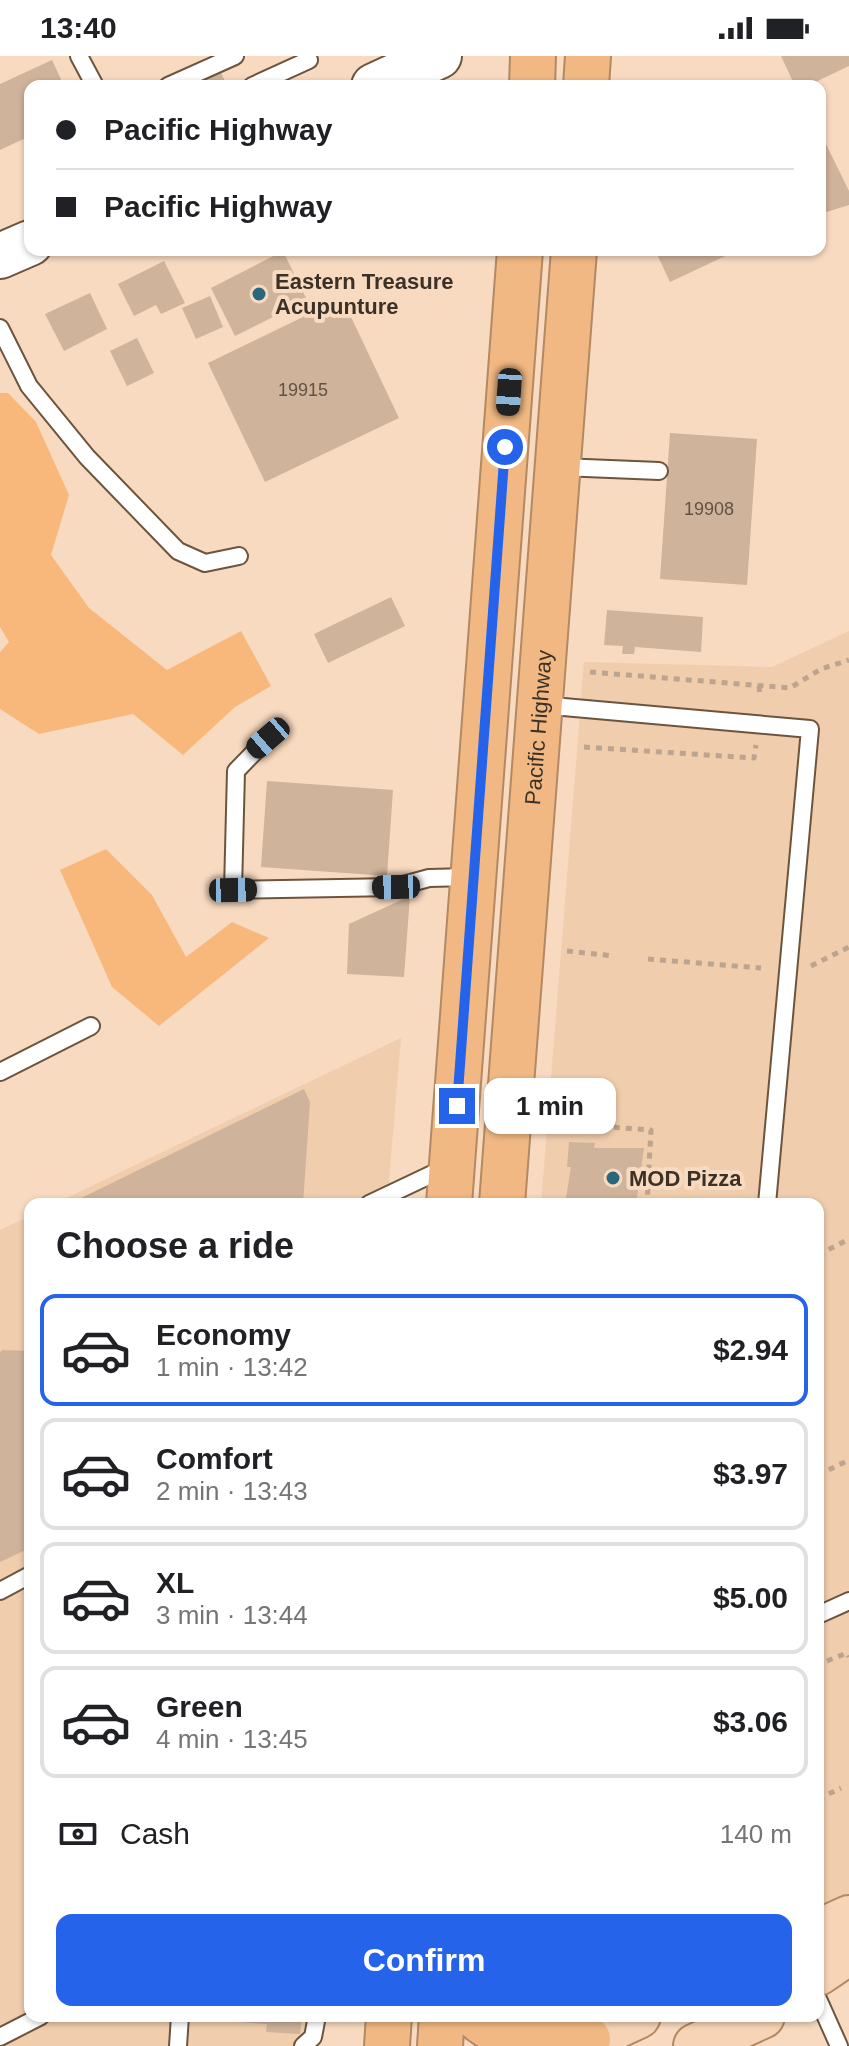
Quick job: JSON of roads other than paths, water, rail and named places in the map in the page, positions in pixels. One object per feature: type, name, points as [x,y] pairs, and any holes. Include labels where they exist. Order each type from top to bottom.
[{"type":"highway","points":[[532,80],[533,56]]},
{"type":"highway","points":[[586,80],[588,56]]},
{"type":"highway","points":[[451,1184],[520,256]]},
{"type":"highway","name":"Pacific Highway","points":[[502,1198],[574,256]]},
{"type":"highway","points":[[387,2046],[389,2022]]},
{"type":"highway","points":[[440,2046],[442,2022]]},
{"type":"highway","points":[[483,2022],[501,2036],[525,2043],[581,2043]]},
{"type":"main road","points":[[824,1929],[849,1918]]},
{"type":"main road","points":[[824,1969],[849,1952]]},
{"type":"main road","points":[[824,1987],[849,1975]]},
{"type":"main road","points":[[581,2043],[625,2022]]},
{"type":"main road","points":[[696,2046],[749,2022]]},
{"type":"street","points":[[387,80],[439,56]]},
{"type":"street","points":[[0,256],[24,246]]},
{"type":"lane","points":[[79,56],[92,80]]},
{"type":"lane","points":[[181,80],[235,56]]},
{"type":"lane","points":[[265,80],[309,60]]},
{"type":"lane","points":[[0,328],[29,386],[87,457],[178,551],[205,563],[239,556]]},
{"type":"lane","points":[[557,467],[659,471]]},
{"type":"lane","points":[[539,705],[810,729],[768,1198]]},
{"type":"lane","points":[[268,738],[236,771],[233,890],[396,887],[429,878],[474,876]]},
{"type":"lane","points":[[0,1072],[91,1026]]},
{"type":"lane","points":[[394,1198],[451,1184]]},
{"type":"lane","points":[[0,1591],[24,1578]]},
{"type":"lane","points":[[824,1612],[849,1601]]},
{"type":"lane","points":[[824,2012],[839,2046]]},
{"type":"lane","points":[[0,2037],[29,2022]]},
{"type":"lane","points":[[178,2046],[180,2022]]},
{"type":"lane","points":[[303,2046],[313,2037],[316,2022]]},
{"type":"place","name":"Eastern Treasure Acupunture","points":[[259,294]]},
{"type":"place","name":"MOD Pizza","points":[[613,1178]]}]
